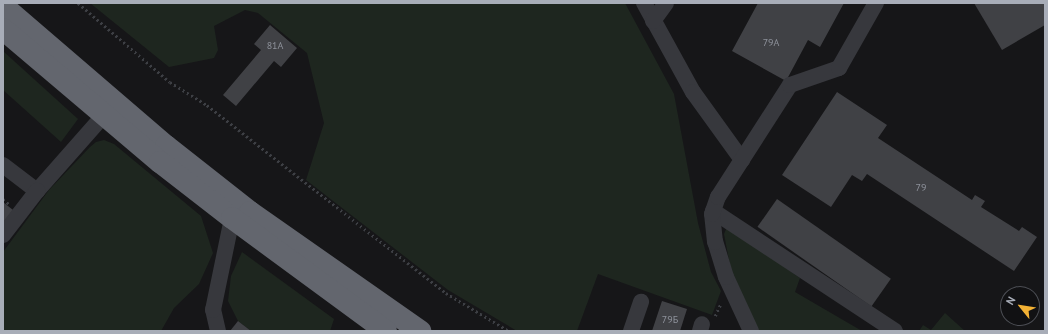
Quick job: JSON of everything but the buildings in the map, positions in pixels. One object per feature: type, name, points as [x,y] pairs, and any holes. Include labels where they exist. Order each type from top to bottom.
[{"type":"highway","points":[[3,6],[161,141],[250,212],[420,331]]},
{"type":"highway","points":[[3,29],[104,115],[232,218],[381,330]]},
{"type":"street","points":[[644,3],[693,92],[742,160]]},
{"type":"street","points":[[653,21],[666,3]]},
{"type":"street","points":[[751,331],[730,284],[715,242],[713,211],[718,197],[790,85],[839,68],[876,3]]},
{"type":"street","points":[[3,235],[37,191],[104,115]]},
{"type":"street","points":[[3,165],[37,191]]},
{"type":"street","points":[[713,211],[895,331]]},
{"type":"street","points":[[218,331],[213,310],[232,218]]},
{"type":"street","points":[[631,331],[641,302]]},
{"type":"path","points":[[78,3],[170,82],[208,106],[446,293],[509,331]]},
{"type":"path","points":[[701,327],[711,324],[730,284]]},
{"type":"shaded area","points":[[90,3],[625,3],[674,94],[698,223],[711,272],[721,291],[712,315],[598,274],[577,331],[517,331],[448,290],[306,180],[324,123],[307,53],[258,13],[245,10],[214,26],[218,50],[214,58],[169,67]]},
{"type":"shaded area","points":[[3,51],[78,119],[61,142],[3,90]]},
{"type":"shaded area","points":[[104,140],[114,144],[201,216],[213,253],[199,284],[174,308],[161,331],[3,331],[3,252],[49,190],[90,147],[96,142]]},
{"type":"shaded area","points":[[727,227],[800,278],[795,292],[862,331],[753,331],[733,281],[724,234]]},
{"type":"shaded area","points":[[242,252],[334,319],[330,331],[251,331],[238,321],[228,301],[231,276]]},
{"type":"shaded area","points":[[945,313],[965,331],[919,331],[923,325],[931,330]]}]
